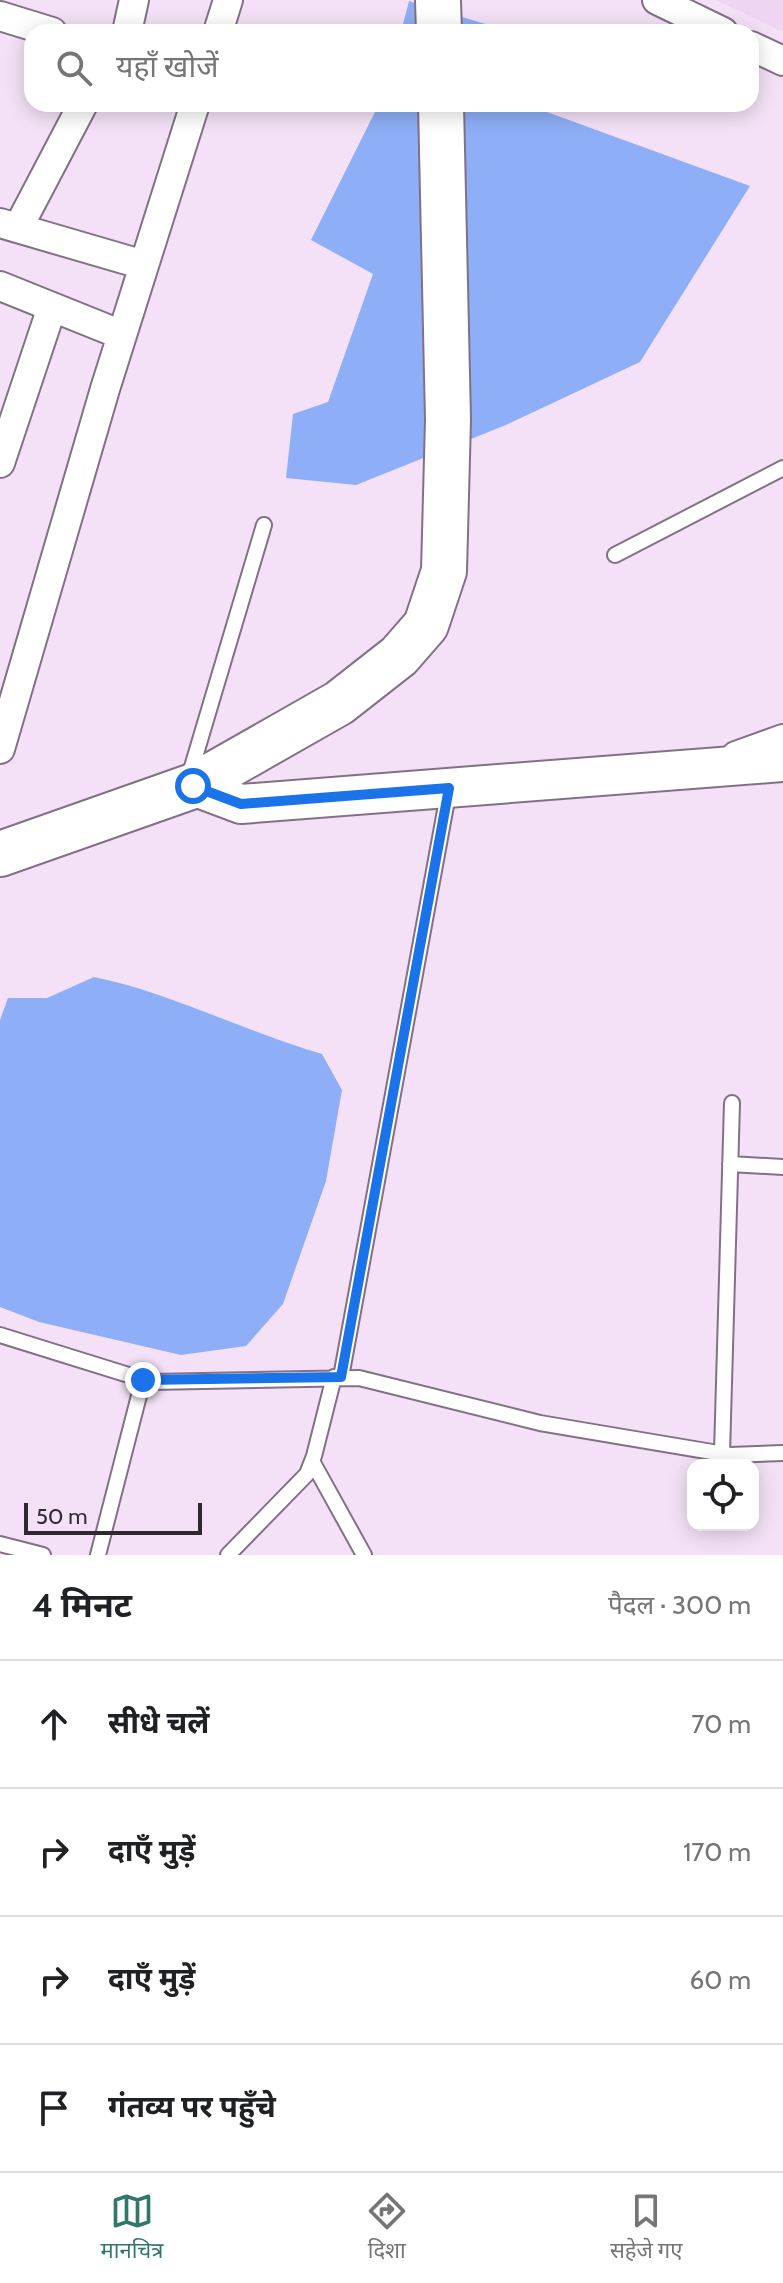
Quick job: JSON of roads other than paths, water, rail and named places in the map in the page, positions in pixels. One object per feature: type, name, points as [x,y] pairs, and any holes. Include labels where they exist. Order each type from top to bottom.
[{"type":"highway","points":[[438,0],[439,24]]},
{"type":"highway","points":[[0,854],[189,787],[339,703],[399,656],[426,625],[444,571],[448,420],[441,112]]},
{"type":"street","points":[[129,24],[134,0]]},
{"type":"street","points":[[220,24],[228,0]]},
{"type":"street","points":[[657,0],[706,24]]},
{"type":"street","points":[[0,16],[26,24]]},
{"type":"street","points":[[759,50],[783,61]]},
{"type":"street","points":[[78,112],[9,225],[144,265]]},
{"type":"street","points":[[0,749],[122,335],[192,112]]},
{"type":"street","points":[[0,286],[122,335]]},
{"type":"street","points":[[0,463],[52,307]]},
{"type":"street","points":[[702,769],[783,739]]},
{"type":"street","points":[[189,787],[241,804],[783,762]]},
{"type":"lane","points":[[615,555],[783,468]]},
{"type":"lane","points":[[189,787],[264,525]]},
{"type":"lane","points":[[228,1555],[300,1481],[312,1461],[337,1377],[449,788]]},
{"type":"lane","points":[[722,1453],[732,1103]]},
{"type":"lane","points":[[730,1164],[783,1167]]},
{"type":"lane","points":[[0,1335],[143,1380],[337,1377],[377,1380],[540,1423],[722,1453],[783,1453]]},
{"type":"lane","points":[[98,1555],[143,1380]]},
{"type":"lane","points":[[312,1461],[364,1555]]},
{"type":"lane","points":[[0,1544],[43,1555]]},
{"type":"water","points":[[409,1],[485,24],[403,24]]},
{"type":"water","points":[[375,112],[547,112],[750,186],[640,362],[506,425],[356,485],[286,478],[293,414],[328,402],[373,274],[311,240]]},
{"type":"water","points":[[94,977],[152,993],[322,1054],[342,1090],[326,1181],[283,1304],[246,1346],[181,1355],[39,1322],[0,1307],[0,1020],[8,998],[47,998]]}]
